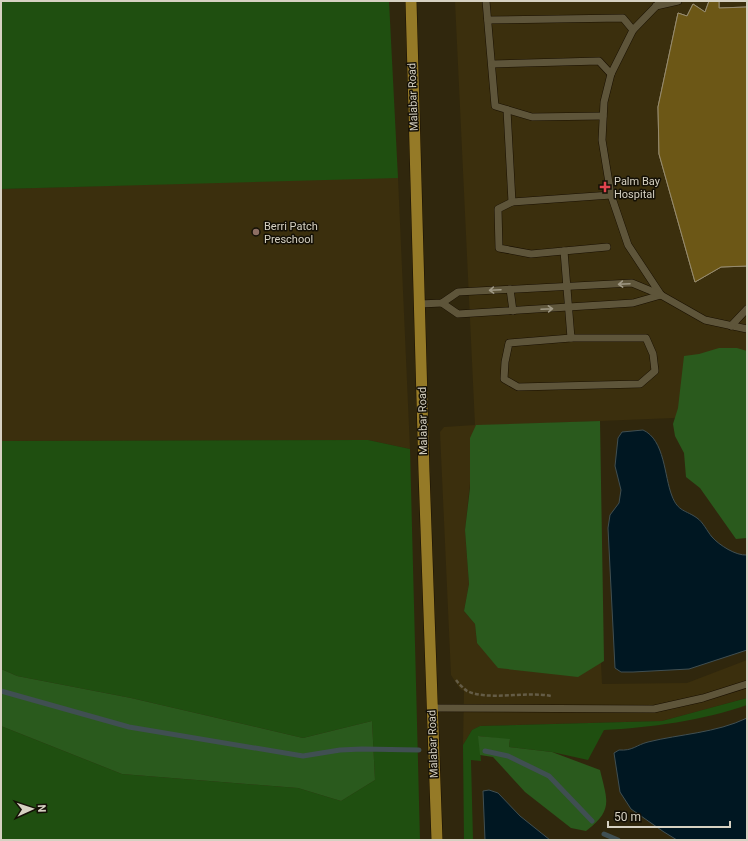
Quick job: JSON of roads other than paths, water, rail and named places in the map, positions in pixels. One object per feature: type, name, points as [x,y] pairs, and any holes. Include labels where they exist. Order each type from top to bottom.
[{"type":"main road","name":"Malabar Road","points":[[411,1],[437,840]]},
{"type":"lane","points":[[486,1],[495,106],[532,117],[603,116]]},
{"type":"lane","points":[[661,295],[628,245],[610,195],[602,140],[603,116],[604,102],[611,74],[634,30],[659,4],[678,1]]},
{"type":"lane","points":[[488,20],[623,18],[634,30]]},
{"type":"lane","points":[[492,64],[599,61],[611,74]]},
{"type":"lane","points":[[507,110],[512,202]]},
{"type":"lane","points":[[607,247],[531,254],[499,248],[498,209],[512,202],[610,195]]},
{"type":"lane","points":[[564,251],[571,338]]},
{"type":"lane","points":[[420,304],[442,303],[458,292],[632,283],[661,295],[705,320],[747,329]]},
{"type":"lane","points":[[510,289],[513,311]]},
{"type":"lane","points":[[442,303],[458,314],[633,303],[661,295]]},
{"type":"lane","points":[[731,326],[747,309]]},
{"type":"lane","points":[[571,338],[646,338],[653,354],[655,371],[640,384],[518,387],[504,379],[505,362],[509,343],[571,338]]},
{"type":"lane","points":[[432,708],[654,709],[703,698],[747,684]]},
{"type":"water","points":[[643,430],[656,442],[660,450],[669,488],[677,505],[699,520],[712,537],[723,546],[738,554],[747,555],[747,650],[689,669],[621,672],[615,668],[608,528],[610,515],[619,503],[621,490],[615,466],[618,438],[622,432]]},
{"type":"water","points":[[747,718],[747,840],[677,840],[631,809],[620,792],[614,753],[619,750],[631,749],[644,743],[660,739],[698,733],[723,727]]},
{"type":"water","points":[[489,790],[498,793],[520,816],[550,840],[485,840],[483,791]]},
{"type":"waterway","points":[[1,691],[129,727],[303,756],[340,750],[419,750]]},
{"type":"waterway","points":[[485,751],[508,756],[549,776],[592,821]]},
{"type":"waterway","points":[[604,834],[618,840]]},
{"type":"place","name":"Palm Bay Hospital","points":[[605,187]]},
{"type":"place","name":"Berri Patch Preschool","points":[[256,232]]}]
